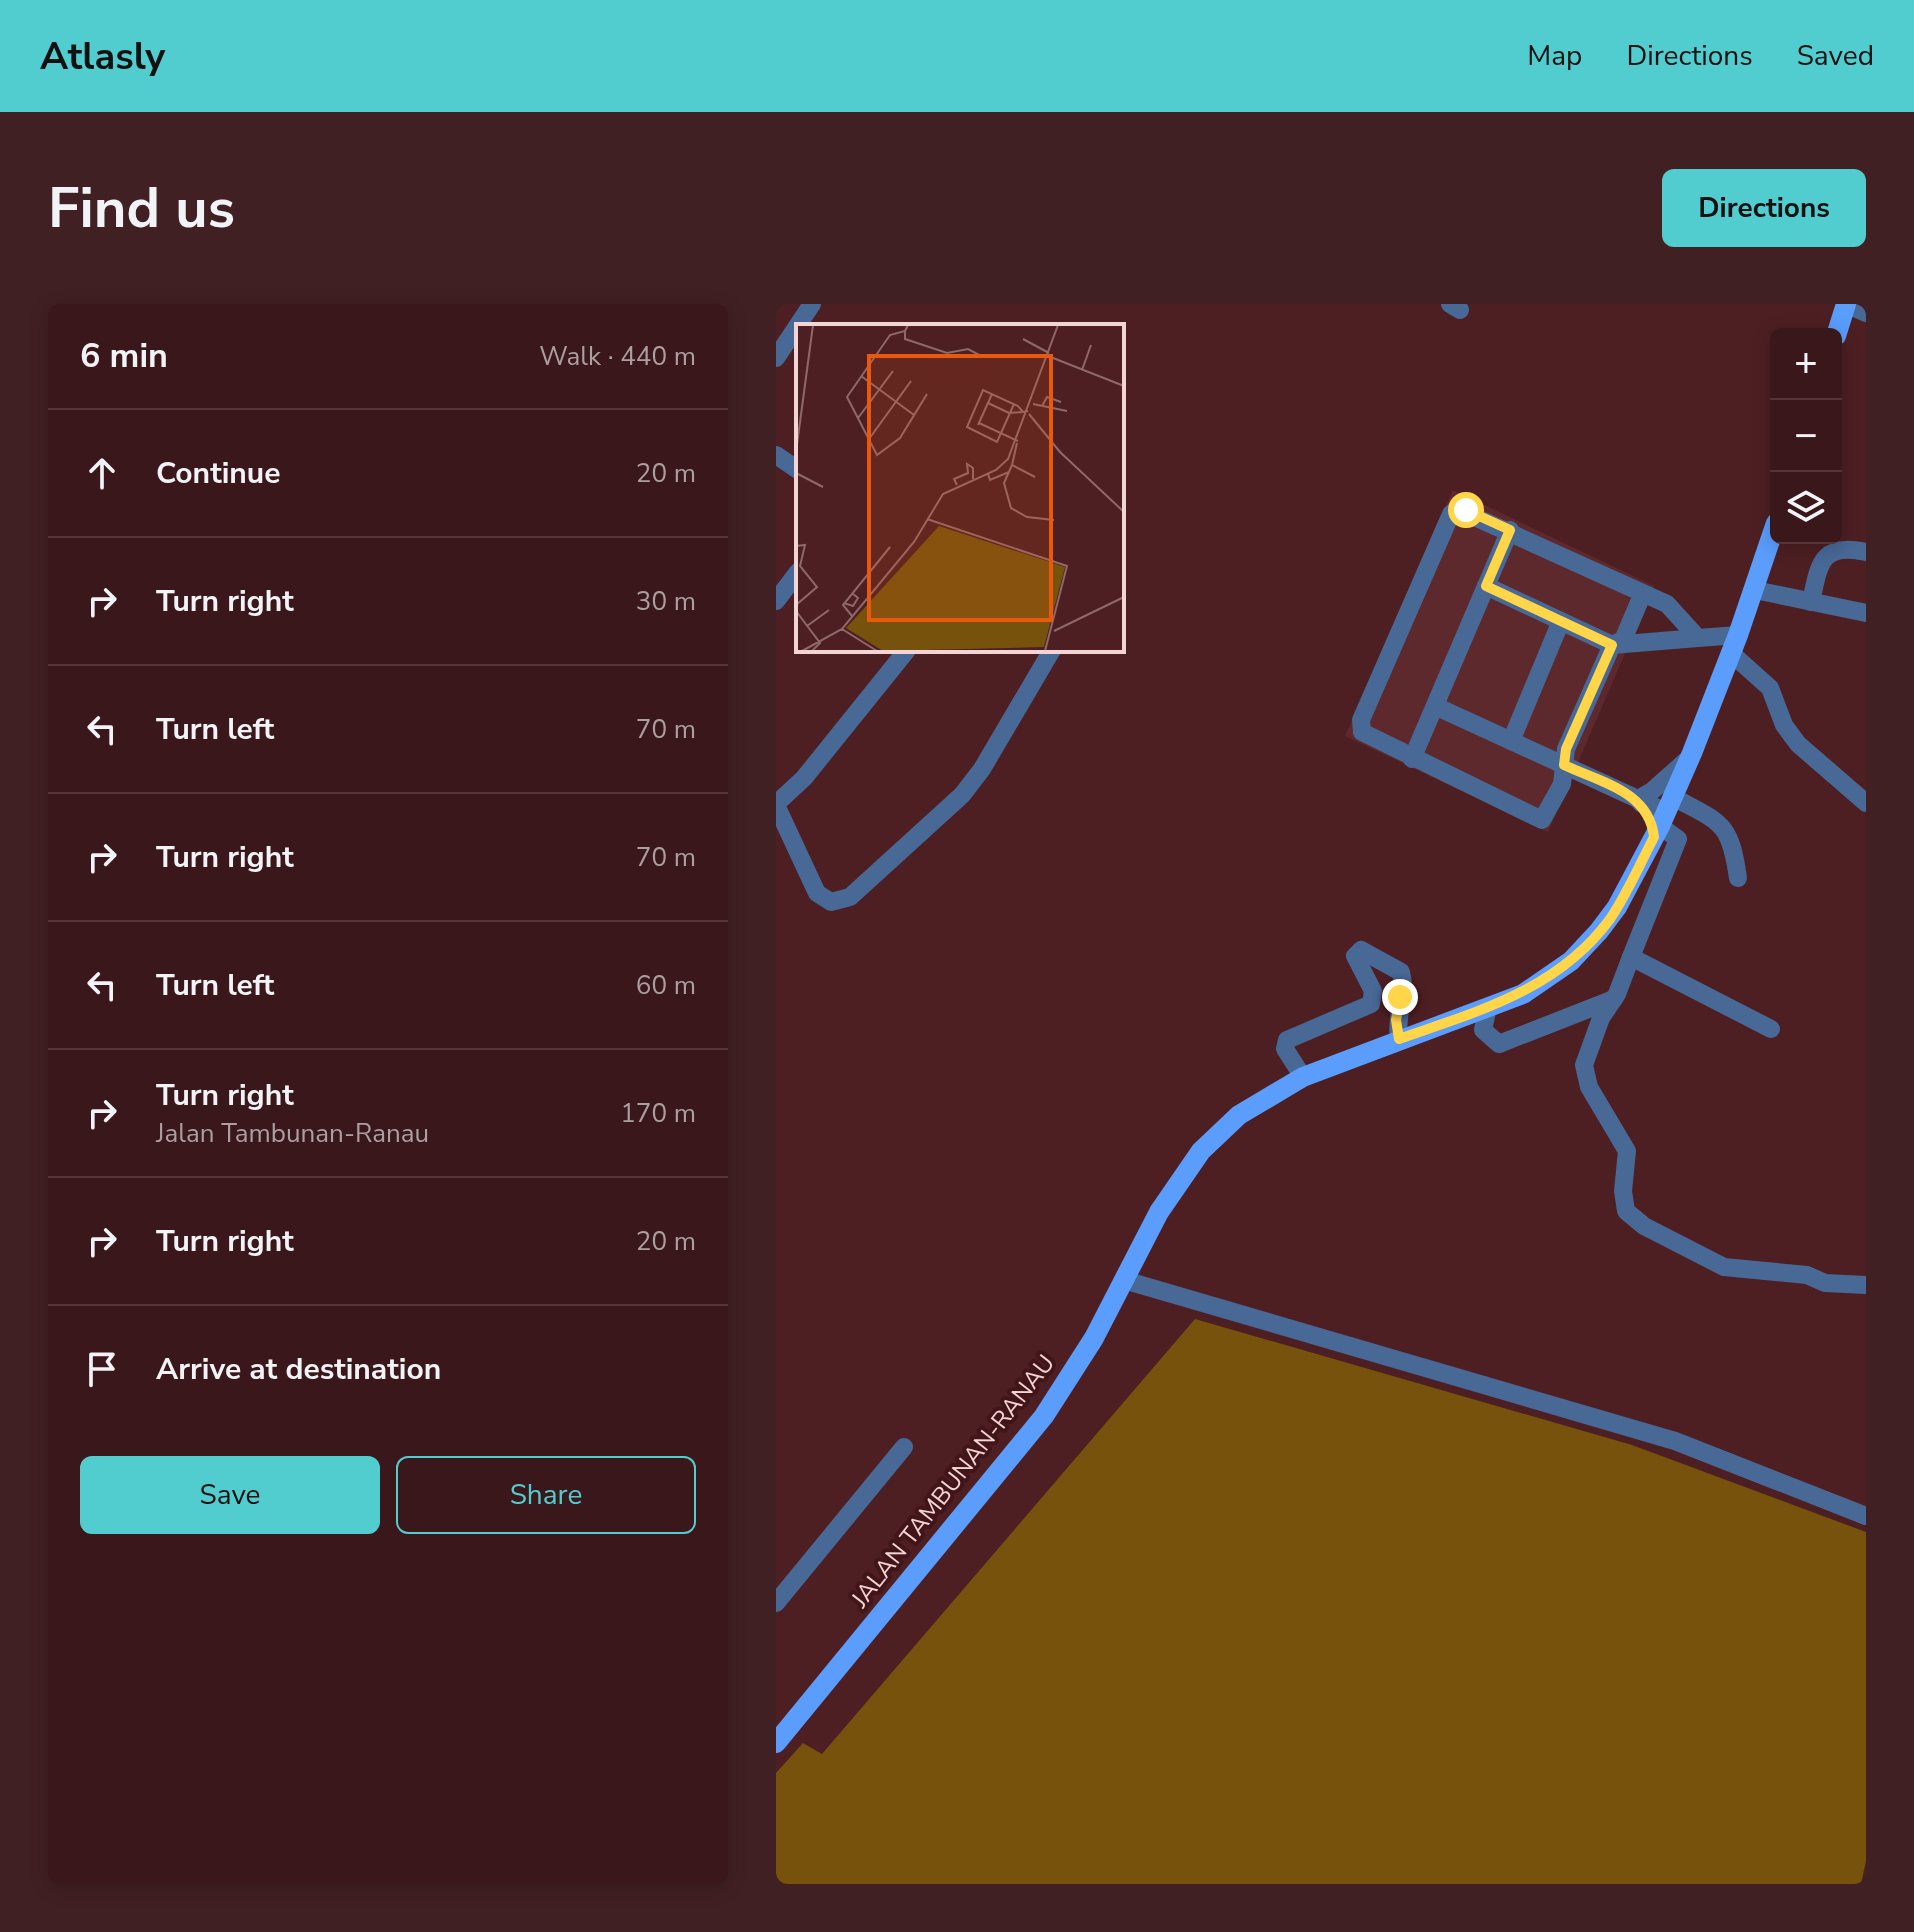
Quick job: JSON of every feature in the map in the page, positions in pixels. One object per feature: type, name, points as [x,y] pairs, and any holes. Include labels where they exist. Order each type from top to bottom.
[{"type":"main road","points":[[1838,328],[1846,304]]},
{"type":"main road","name":"JALAN TAMBUNAN-RANAU","points":[[776,1743],[1044,1416],[1084,1356],[1159,1212],[1201,1151],[1239,1115],[1303,1077],[1398,1030],[1488,1007],[1538,985],[1588,944],[1617,907],[1663,818],[1735,644],[1770,542]]},
{"type":"street","points":[[799,324],[812,304]]},
{"type":"street","points":[[1846,304],[1866,313]]},
{"type":"street","points":[[776,358],[796,328]]},
{"type":"street","points":[[776,455],[796,469]]},
{"type":"street","points":[[1643,593],[1623,640],[1612,645],[1566,749],[1562,784],[1548,815],[1538,820],[1365,736],[1361,720],[1453,511],[1466,510],[1667,604],[1698,638]]},
{"type":"street","points":[[1412,759],[1510,530]]},
{"type":"street","points":[[1811,602],[1823,558],[1830,552],[1843,549],[1866,552]]},
{"type":"street","points":[[776,601],[796,575]]},
{"type":"street","points":[[1486,586],[1612,645],[1698,638],[1735,644],[1770,688],[1784,725],[1798,744],[1866,803]]},
{"type":"street","points":[[1755,590],[1866,613]]},
{"type":"street","points":[[1511,741],[1561,621]]},
{"type":"street","points":[[905,652],[804,778],[776,804],[817,893],[831,902],[850,897],[962,795],[982,769],[1046,652]]},
{"type":"street","points":[[1435,706],[1638,799],[1663,818],[1678,839],[1584,1065],[1589,1087],[1627,1151],[1623,1191],[1626,1211],[1644,1226],[1724,1267],[1807,1275],[1825,1283],[1866,1285]]},
{"type":"street","points":[[1638,799],[1652,791],[1692,753]]},
{"type":"street","points":[[1638,799],[1651,824],[1663,818],[1726,830],[1733,844],[1738,878]]},
{"type":"street","points":[[1371,1004],[1373,991],[1355,956],[1361,950],[1401,972],[1403,981],[1398,1030]]},
{"type":"street","points":[[1631,957],[1771,1029]]},
{"type":"street","points":[[1488,1007],[1483,1030],[1499,1044],[1614,999]]},
{"type":"street","points":[[1371,1004],[1398,1030]]},
{"type":"street","points":[[1303,1077],[1285,1049],[1287,1040],[1371,1004]]},
{"type":"street","points":[[1124,1280],[1390,1355],[1675,1441],[1866,1516]]},
{"type":"street","points":[[776,1603],[904,1447]]},
{"type":"shaded area","points":[[1453,490],[1654,586],[1548,832],[1345,736]]},
{"type":"shaded area","points":[[1195,1319],[1632,1445],[1866,1532],[1866,1861],[1861,1884],[776,1884],[776,1773],[803,1743],[822,1754]]},
{"type":"route","points":[[1400,997],[1396,1020],[1399,1039],[1523,994],[1538,985],[1571,961],[1609,919],[1654,837],[1646,811],[1638,799],[1564,765],[1566,749],[1612,645],[1486,586],[1510,530],[1466,510]]}]
